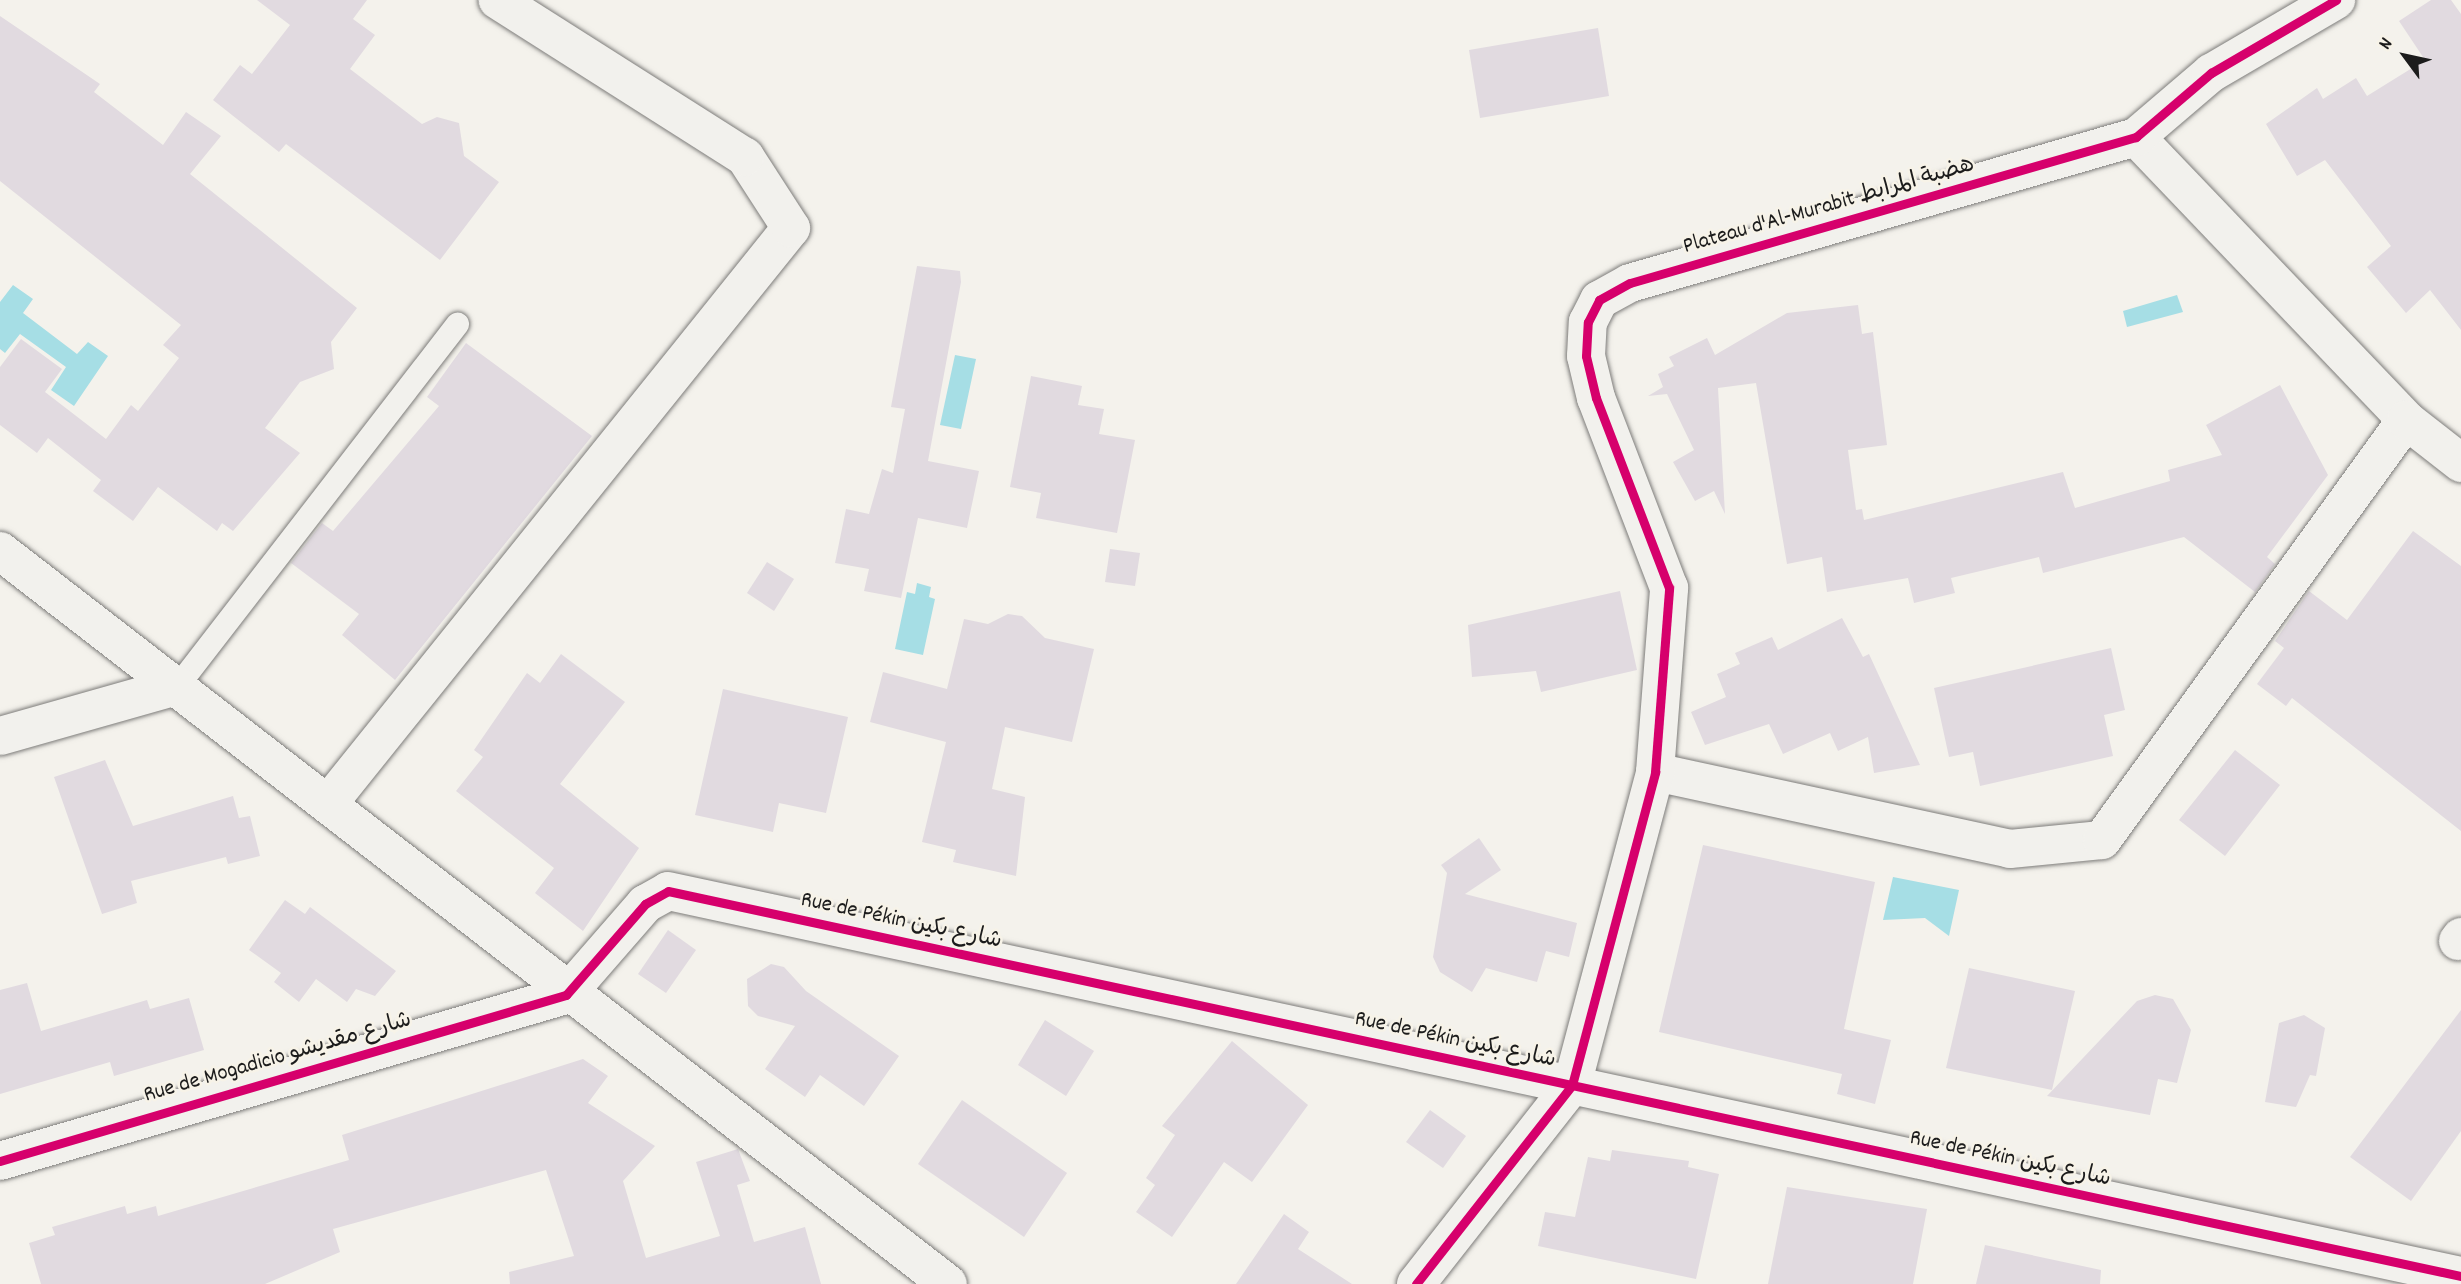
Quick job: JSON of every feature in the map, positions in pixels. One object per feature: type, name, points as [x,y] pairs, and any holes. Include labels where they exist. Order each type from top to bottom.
[{"type":"street","points":[[328,804],[791,228],[745,157],[498,0]]},
{"type":"street","name":"Plateau d'Al-Murabit هضبة المرابط","points":[[1416,1284],[1572,1085],[1655,772],[1669,588],[1596,398],[1586,356],[1588,322],[1599,300],[1630,283],[2137,137],[2211,72],[2336,0]]},
{"type":"street","points":[[2137,137],[2406,419],[2461,463]]},
{"type":"street","points":[[1655,772],[2010,849],[2102,839],[2406,419]]},
{"type":"street","points":[[0,551],[328,804],[566,995],[948,1284]]},
{"type":"street","points":[[0,736],[177,686]]},
{"type":"street","name":"Rue de Pékin شارع بكين","points":[[566,995],[645,904],[668,891],[2461,1276]]},
{"type":"street","name":"Rue de Mogadicio شارع مقديشو","points":[[0,1161],[566,995]]},
{"type":"lane","points":[[177,686],[457,324]]},
{"type":"water","points":[[13,285],[33,299],[23,313],[77,354],[88,342],[108,356],[74,406],[51,390],[66,367],[20,334],[5,353],[0,349],[0,302]]},
{"type":"water","points":[[2177,295],[2183,312],[2127,327],[2123,311]]},
{"type":"water","points":[[955,355],[976,359],[961,429],[940,425]]},
{"type":"water","points":[[917,583],[931,587],[929,597],[935,599],[923,655],[895,649],[907,592],[915,594]]},
{"type":"water","points":[[1893,877],[1959,890],[1949,936],[1925,918],[1883,920]]},
{"type":"building","points":[[257,0],[367,0],[353,19],[375,35],[350,69],[422,124],[437,117],[459,123],[464,156],[499,182],[440,260],[286,144],[279,152],[213,100],[240,65],[252,74],[290,25]]},
{"type":"building","points":[[2431,0],[2451,0],[2461,14],[2461,330],[2430,290],[2406,313],[2367,267],[2391,246],[2325,160],[2297,176],[2266,124],[2317,88],[2323,99],[2356,78],[2367,96],[2425,60],[2399,21]]},
{"type":"building","points":[[0,16],[100,84],[94,92],[163,145],[186,112],[221,136],[190,174],[357,308],[331,342],[334,369],[300,382],[265,428],[300,453],[233,531],[222,523],[217,531],[158,487],[133,521],[93,491],[101,480],[48,438],[37,453],[0,425],[0,367],[21,339],[62,369],[45,392],[106,439],[131,405],[138,411],[179,358],[163,345],[181,325],[0,181]]},
{"type":"building","points":[[1598,28],[1609,96],[1480,118],[1469,50]]},
{"type":"building","points":[[917,266],[960,271],[961,282],[928,461],[979,471],[967,528],[918,518],[901,598],[864,591],[869,569],[835,563],[846,509],[869,514],[882,469],[893,473],[905,409],[891,407]]},
{"type":"building","points":[[1858,305],[1862,334],[1873,332],[1887,445],[1848,450],[1856,510],[1862,509],[1864,520],[2063,472],[2075,508],[2170,481],[2168,470],[2222,455],[2206,425],[2280,385],[2328,475],[2267,557],[2275,564],[2255,592],[2184,537],[2043,573],[2039,557],[1951,578],[1955,593],[1914,603],[1908,578],[1827,592],[1822,557],[1787,564],[1756,383],[1718,388],[1725,514],[1714,491],[1695,501],[1673,462],[1694,450],[1667,394],[1648,396],[1663,387],[1658,374],[1674,366],[1669,357],[1707,338],[1715,355],[1787,313]]},
{"type":"building","points":[[466,343],[592,436],[395,680],[342,635],[359,614],[291,563],[322,523],[333,531],[439,406],[427,397]]},
{"type":"building","points":[[1031,376],[1082,386],[1078,405],[1104,409],[1099,434],[1135,440],[1117,533],[1036,518],[1041,493],[1010,487]]},
{"type":"building","points":[[2413,531],[2461,566],[2461,831],[2292,698],[2286,706],[2257,684],[2284,648],[2275,641],[2309,591],[2347,620]]},
{"type":"building","points":[[1110,549],[1140,553],[1135,586],[1105,582]]},
{"type":"building","points":[[767,562],[794,579],[774,611],[747,593]]},
{"type":"building","points":[[1620,591],[1637,670],[1541,692],[1536,671],[1472,677],[1468,625]]},
{"type":"building","points":[[1008,614],[1022,616],[1045,638],[1094,649],[1072,742],[1005,727],[992,789],[1025,797],[1016,876],[953,862],[956,850],[922,842],[946,742],[870,722],[883,672],[947,689],[964,619],[988,624]]},
{"type":"building","points":[[1842,618],[1863,657],[1869,654],[1920,765],[1874,773],[1868,737],[1838,751],[1830,733],[1783,754],[1769,724],[1705,745],[1691,712],[1726,697],[1717,674],[1740,664],[1735,653],[1772,637],[1778,650]]},
{"type":"building","points":[[2111,648],[2125,710],[2104,715],[2113,756],[1980,786],[1973,752],[1949,757],[1934,688]]},
{"type":"building","points":[[561,654],[625,702],[560,784],[639,848],[583,931],[535,893],[554,868],[456,791],[483,757],[474,750],[527,673],[540,683]]},
{"type":"building","points":[[723,689],[848,717],[826,813],[779,803],[773,832],[695,815]]},
{"type":"building","points":[[2235,750],[2280,785],[2225,856],[2179,820]]},
{"type":"building","points":[[105,760],[133,826],[233,796],[239,818],[250,816],[260,856],[228,864],[226,857],[131,881],[137,903],[102,914],[54,777]]},
{"type":"building","points":[[1479,838],[1501,870],[1465,894],[1577,923],[1569,957],[1546,951],[1537,982],[1486,968],[1472,992],[1440,972],[1433,957],[1447,873],[1441,865]]},
{"type":"building","points":[[1703,845],[1875,882],[1844,1029],[1891,1040],[1875,1104],[1837,1094],[1842,1074],[1659,1032]]},
{"type":"building","points":[[285,900],[305,914],[310,907],[396,971],[375,996],[356,989],[347,1002],[316,979],[299,1002],[274,982],[281,973],[249,950]]},
{"type":"building","points":[[668,930],[696,950],[666,993],[638,974]]},
{"type":"building","points":[[771,964],[784,967],[806,991],[899,1056],[864,1106],[820,1075],[805,1097],[765,1069],[795,1026],[758,1016],[748,1006],[747,979]]},
{"type":"building","points":[[1969,968],[2075,991],[2052,1090],[1946,1068]]},
{"type":"building","points":[[27,983],[41,1031],[147,1000],[150,1009],[189,998],[204,1050],[114,1076],[110,1062],[0,1094],[0,990]]},
{"type":"building","points":[[2155,995],[2173,999],[2191,1030],[2177,1083],[2158,1079],[2150,1115],[2047,1096],[2137,1001]]},
{"type":"building","points":[[2461,1010],[2461,1131],[2411,1201],[2350,1157]]},
{"type":"building","points":[[2304,1015],[2325,1028],[2316,1076],[2310,1075],[2296,1107],[2265,1102],[2279,1023]]},
{"type":"building","points":[[1045,1020],[1094,1051],[1066,1096],[1018,1065]]},
{"type":"building","points":[[1232,1041],[1308,1105],[1252,1182],[1224,1162],[1172,1237],[1136,1212],[1155,1185],[1146,1178],[1175,1135],[1162,1126]]},
{"type":"building","points":[[583,1059],[608,1076],[588,1103],[655,1146],[623,1181],[646,1258],[720,1236],[696,1162],[738,1149],[750,1181],[737,1185],[754,1242],[805,1227],[821,1284],[510,1284],[509,1272],[574,1256],[546,1170],[333,1229],[340,1252],[265,1284],[41,1284],[29,1243],[55,1235],[52,1227],[125,1206],[127,1214],[156,1206],[158,1216],[349,1160],[342,1135]]},
{"type":"building","points":[[962,1100],[1067,1173],[1024,1237],[918,1164]]},
{"type":"building","points":[[1430,1110],[1466,1136],[1443,1168],[1406,1142]]},
{"type":"building","points":[[1612,1150],[1689,1161],[1688,1167],[1719,1174],[1696,1279],[1538,1246],[1545,1212],[1575,1217],[1588,1157],[1610,1161]]},
{"type":"building","points":[[1787,1187],[1927,1209],[1913,1284],[1768,1284]]},
{"type":"building","points":[[1284,1214],[1309,1232],[1298,1249],[1352,1284],[1236,1284]]},
{"type":"building","points":[[1985,1245],[2101,1270],[2100,1284],[1976,1284]]},
{"type":"cycle path","points":[[1416,1284],[1572,1085],[1655,772],[1669,588],[1596,398],[1586,356],[1588,322],[1599,300],[1630,283],[2136,137],[2211,73],[2336,0]]},
{"type":"cycle path","points":[[0,1161],[566,995],[645,904],[668,891],[2461,1276]]}]
